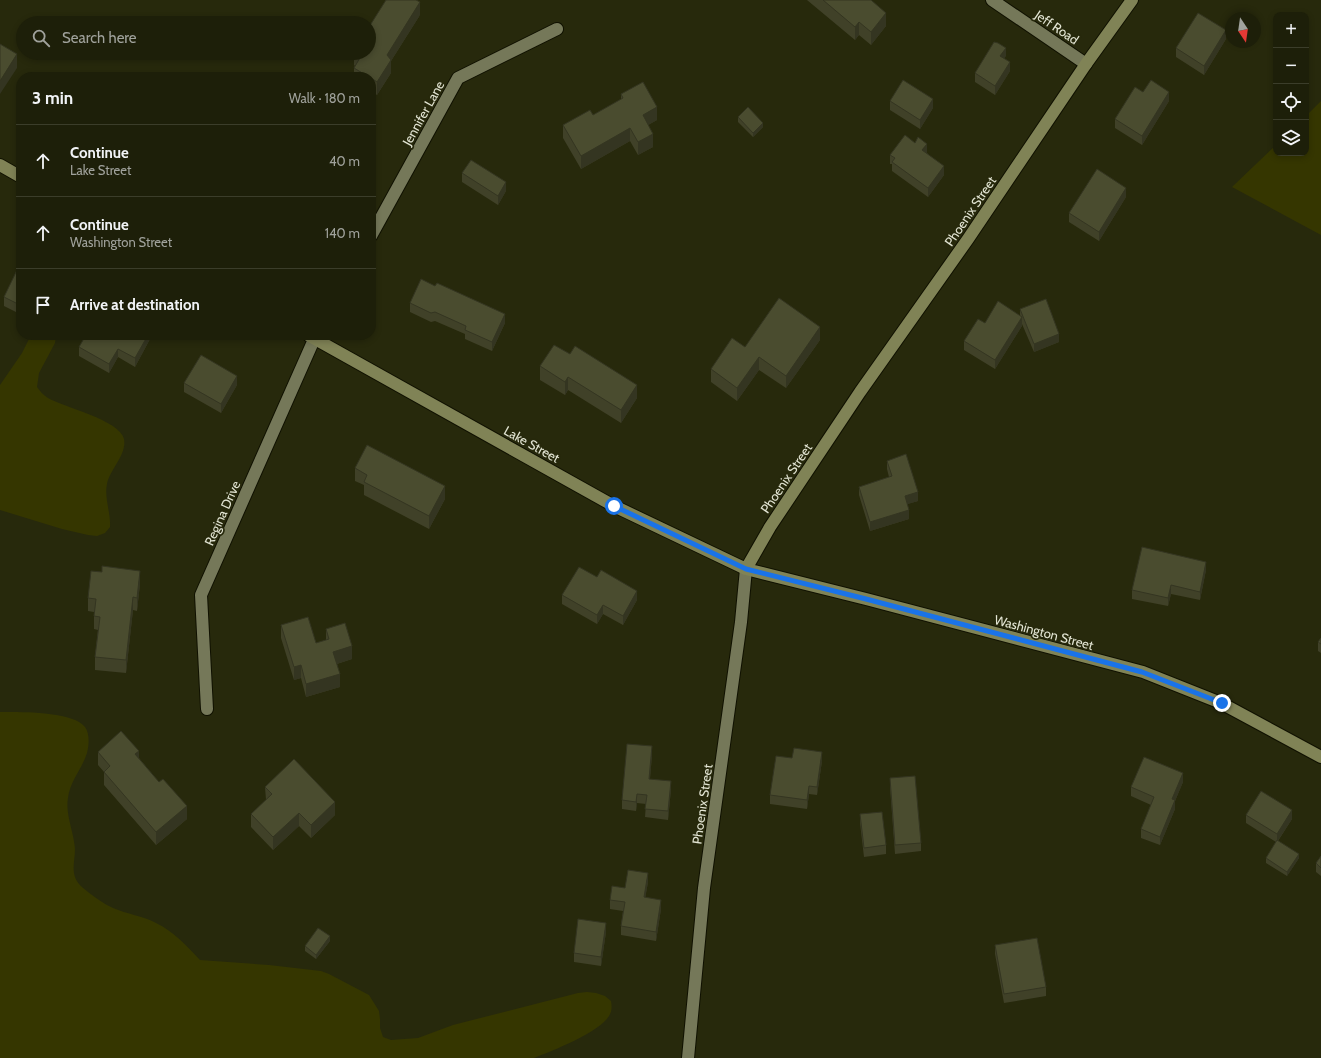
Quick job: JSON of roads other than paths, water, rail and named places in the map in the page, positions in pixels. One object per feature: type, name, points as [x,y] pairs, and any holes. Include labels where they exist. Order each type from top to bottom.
[{"type":"street","name":"Jeff Road","points":[[992,0],[1086,64]]},
{"type":"street","name":"Phoenix Street","points":[[688,1058],[704,888],[740,630],[746,569],[770,527],[860,392],[963,245],[1086,64],[1132,0]]},
{"type":"street","name":"Jennifer Lane","points":[[376,227],[458,78],[557,29]]},
{"type":"street","points":[[0,165],[16,173]]},
{"type":"street","name":"Regina Drive","points":[[207,709],[201,595],[311,340]]},
{"type":"street","name":"Lake Street","points":[[320,340],[614,506],[746,569]]},
{"type":"street","name":"Washington Street","points":[[746,569],[1142,672],[1222,703],[1321,757]]}]
